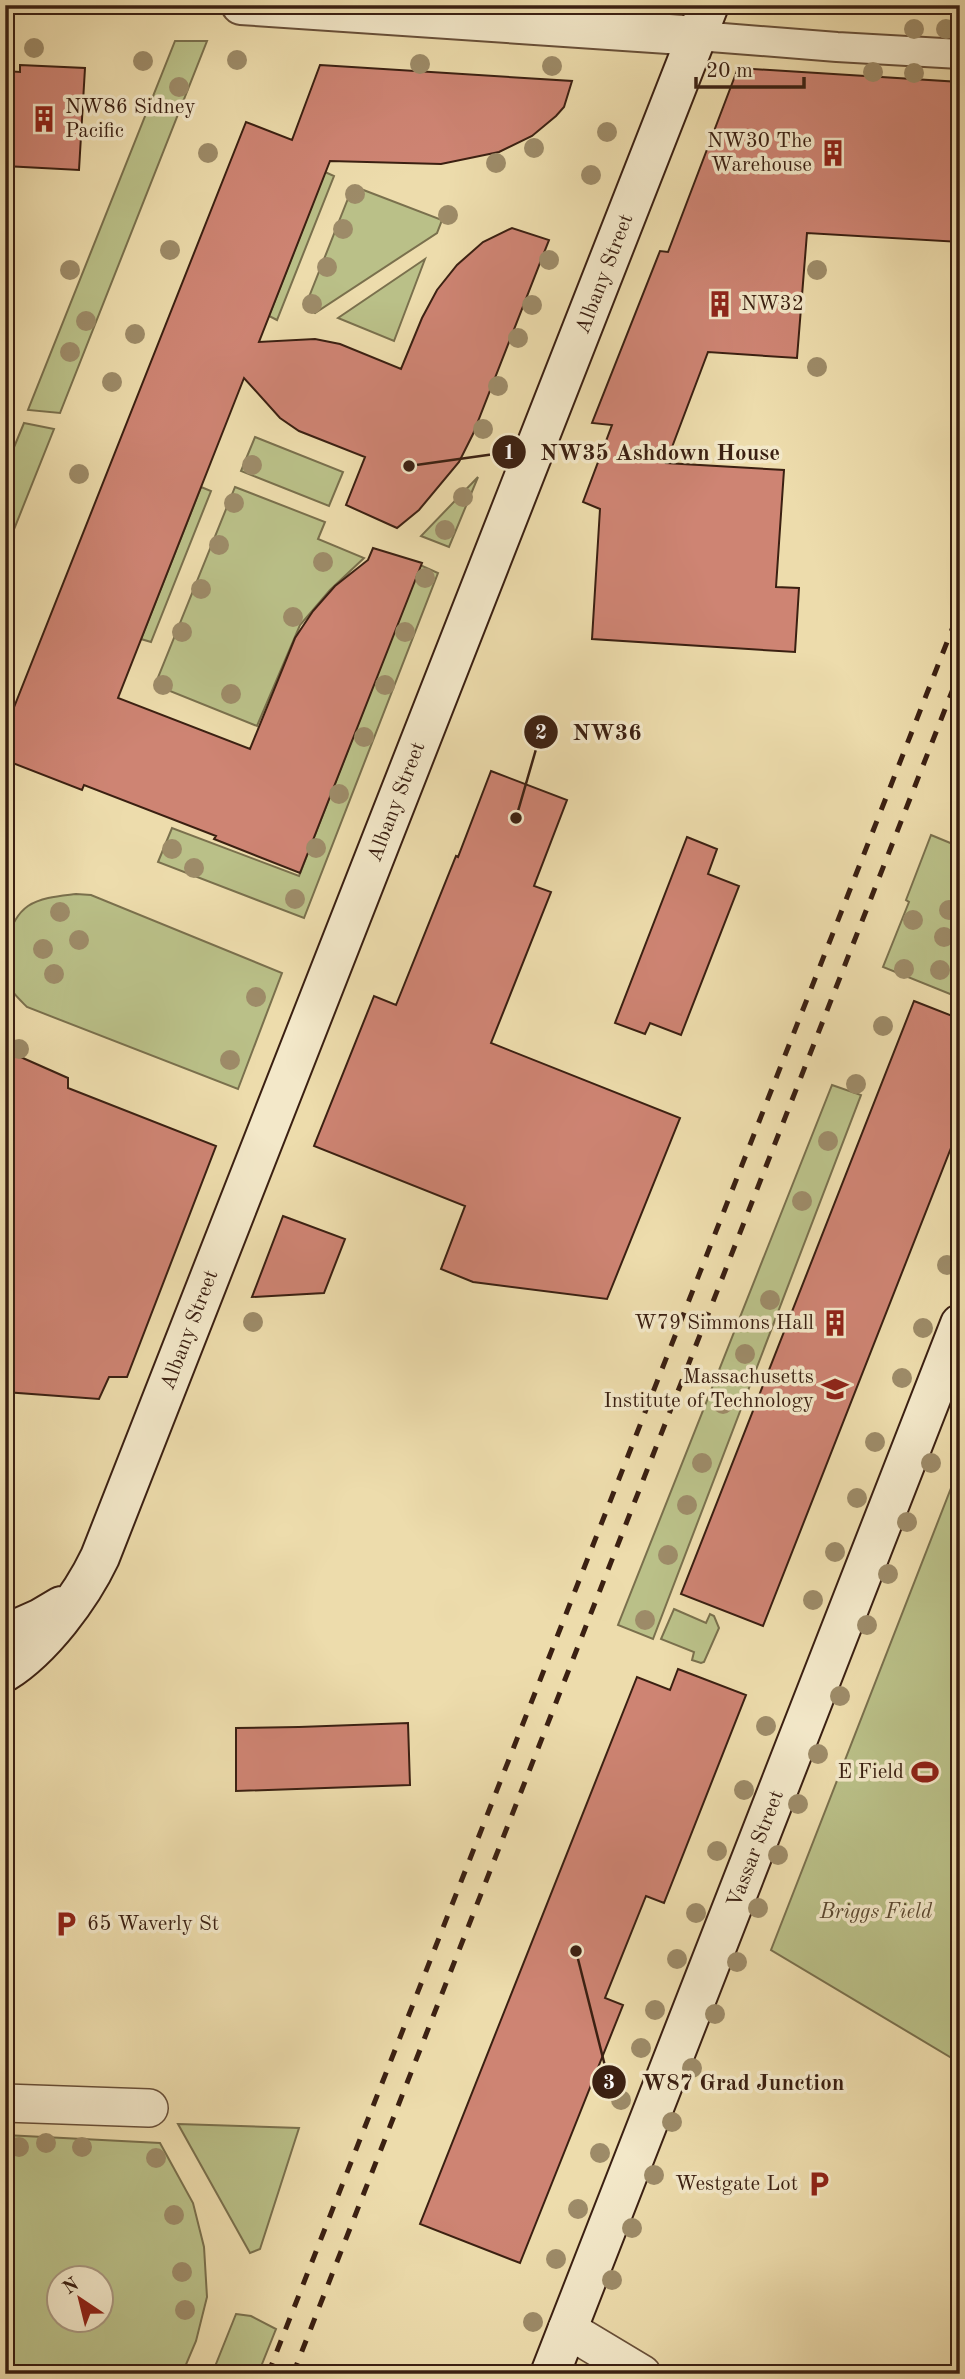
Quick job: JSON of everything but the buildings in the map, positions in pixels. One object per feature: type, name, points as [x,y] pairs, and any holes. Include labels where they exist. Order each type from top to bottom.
[{"type":"main road","points":[[241,5],[704,20]]},
{"type":"main road","name":"Albany Street","points":[[5,1672],[38,1646],[77,1594],[95,1567],[112,1528],[704,20]]},
{"type":"main road","name":"Vassar Street","points":[[550,2374],[960,1324]]},
{"type":"main road","name":"Albany Street","points":[[5,1634],[52,1612],[77,1594]]},
{"type":"street","points":[[704,20],[837,47],[960,54]]},
{"type":"street","points":[[5,2103],[149,2108]]},
{"type":"street","points":[[568,2329],[642,2374]]},
{"type":"green space","points":[[175,41],[207,41],[60,413],[28,410]]},
{"type":"green space","points":[[325,172],[334,176],[277,320],[269,316]]},
{"type":"green space","points":[[353,186],[442,220],[437,233],[315,313],[305,307]]},
{"type":"green space","points":[[425,259],[394,341],[338,318]]},
{"type":"green space","points":[[24,423],[54,429],[5,552],[5,469]]},
{"type":"green space","points":[[255,437],[343,472],[329,506],[241,471]]},
{"type":"green space","points":[[478,477],[449,547],[421,536]]},
{"type":"green space","points":[[201,487],[211,491],[151,642],[141,639]]},
{"type":"green space","points":[[235,487],[325,522],[318,539],[364,558],[330,590],[300,625],[257,726],[155,685]]},
{"type":"green space","points":[[420,565],[438,573],[304,918],[158,862],[172,828],[299,876]]},
{"type":"green space","points":[[931,835],[960,847],[960,937],[952,954],[960,957],[960,998],[883,967],[909,902],[906,900]]},
{"type":"green space","points":[[91,895],[282,973],[238,1089],[27,1007],[11,989],[5,972],[5,951],[15,920],[33,903],[51,897]]},
{"type":"green space","points":[[832,1085],[861,1095],[653,1639],[618,1625]]},
{"type":"green space","name":"Briggs Field","points":[[960,1465],[960,2063],[771,1950]]},
{"type":"green space","points":[[674,1609],[706,1623],[710,1614],[714,1616],[719,1628],[704,1662],[692,1660],[694,1652],[661,1639]]},
{"type":"green space","points":[[178,2124],[299,2128],[260,2249],[250,2253]]},
{"type":"green space","points":[[5,2135],[160,2143],[193,2203],[204,2247],[207,2297],[196,2341],[182,2374],[5,2374]]},
{"type":"green space","points":[[236,2314],[251,2316],[276,2329],[258,2374],[212,2374]]},
{"type":"railway","points":[[268,2374],[960,609]]},
{"type":"railway","points":[[293,2374],[960,671]]},
{"type":"place","name":"NW86 Sidney Pacific","points":[[44,119]]},
{"type":"place","name":"NW30 The Warehouse","points":[[833,153]]},
{"type":"place","name":"NW32","points":[[720,304]]},
{"type":"place","name":"NW35 Ashdown House","points":[[409,466]]},
{"type":"place","name":"NW36","points":[[516,818]]},
{"type":"place","name":"W79 Simmons Hall","points":[[835,1323]]},
{"type":"place","name":"Massachusetts Institute of Technology","points":[[835,1389]]},
{"type":"place","name":"E Field","points":[[925,1772]]},
{"type":"place","name":"65 Waverly St","points":[[66,1924]]},
{"type":"place","name":"W87 Grad Junction","points":[[576,1951]]},
{"type":"place","name":"Westgate Lot","points":[[819,2184]]}]
